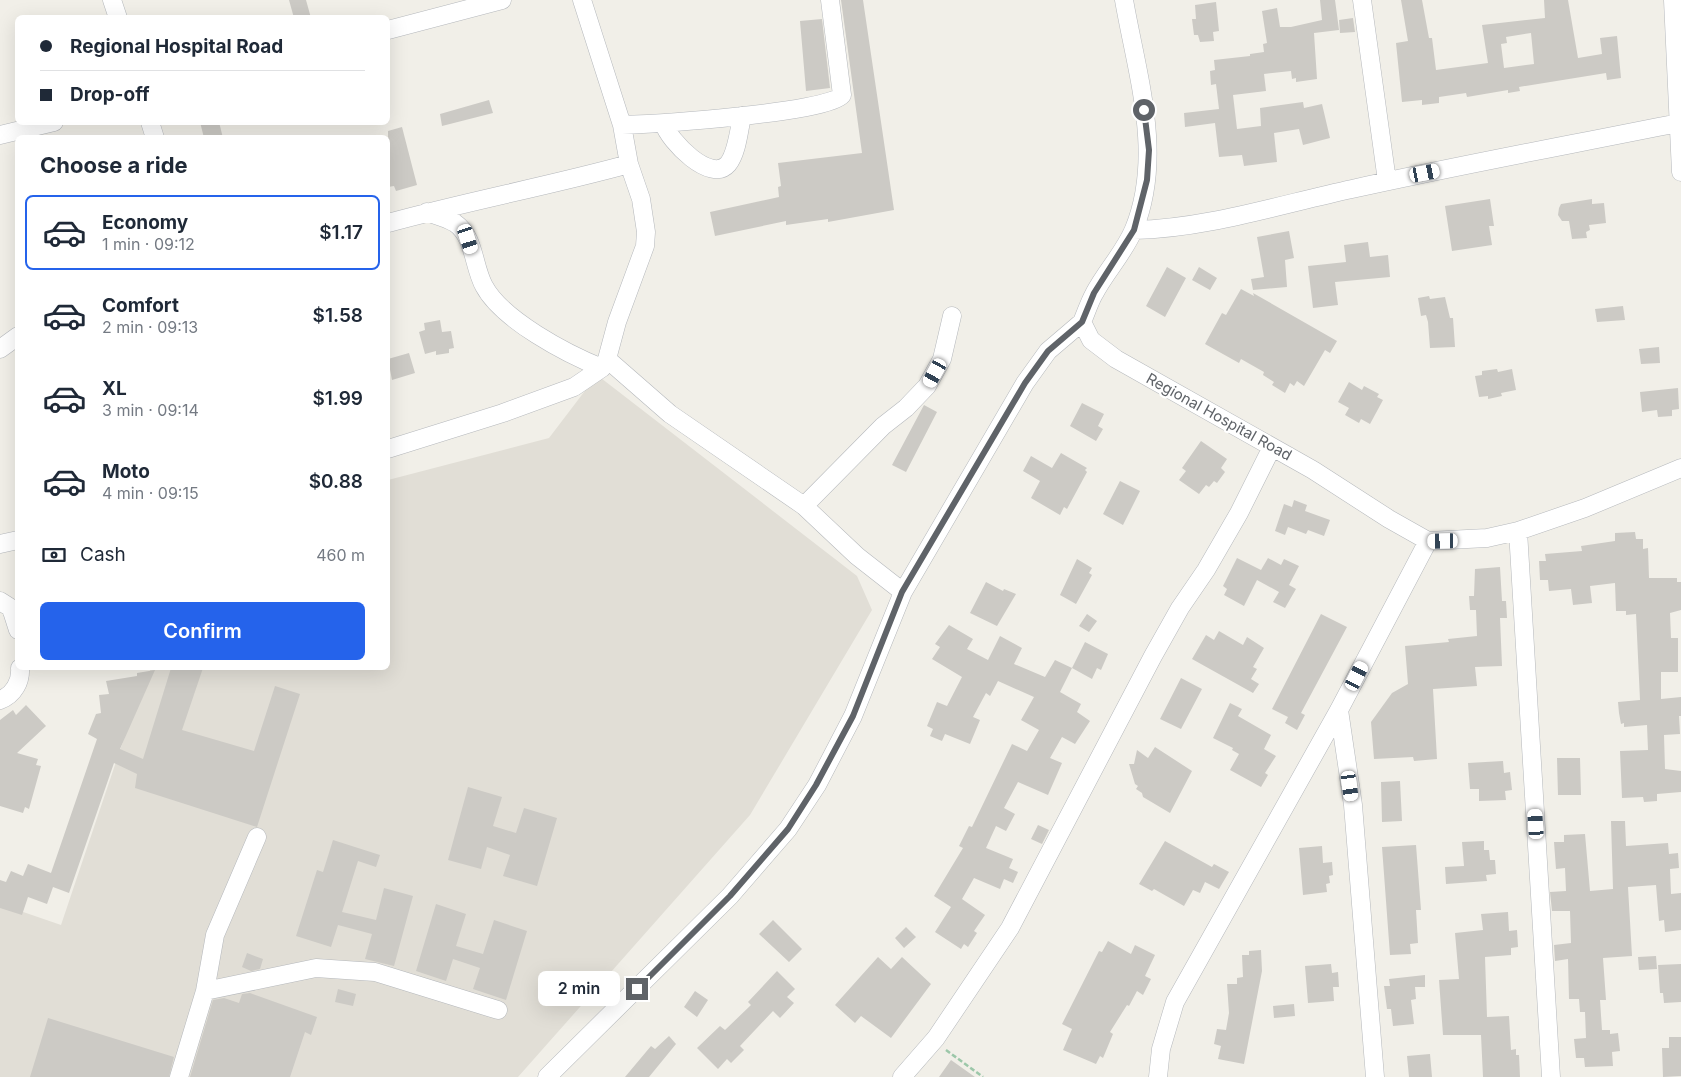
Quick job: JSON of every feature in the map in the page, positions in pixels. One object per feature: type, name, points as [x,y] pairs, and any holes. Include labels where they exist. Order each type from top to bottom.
[{"type":"street","points":[[112,0],[117,15]]},
{"type":"street","points":[[390,29],[502,0]]},
{"type":"street","points":[[390,448],[503,413],[574,387],[605,364],[617,322],[646,239],[641,199],[629,164],[622,125],[582,0]]},
{"type":"street","points":[[622,125],[664,124],[742,116],[816,106],[838,100],[842,95],[830,0]]},
{"type":"street","points":[[547,1077],[730,896],[788,829],[816,785],[853,716],[902,592],[1025,383],[1048,351],[1082,322],[1094,293],[1134,230],[1147,180],[1149,150],[1124,0]]},
{"type":"street","points":[[1362,0],[1386,181]]},
{"type":"street","points":[[1673,0],[1681,172]]},
{"type":"street","points":[[664,124],[667,133],[684,152],[711,170],[722,169],[729,164],[742,116]]},
{"type":"street","points":[[1134,230],[1162,229],[1196,224],[1386,181],[1678,123]]},
{"type":"street","points":[[0,136],[42,125]]},
{"type":"street","points":[[390,221],[530,187],[560,183],[629,164]]},
{"type":"street","points":[[426,212],[456,224],[468,239],[484,286],[498,303],[536,334],[570,355],[605,364],[670,414],[804,506],[857,556],[902,592]]},
{"type":"street","points":[[804,506],[883,426],[906,408],[927,386],[942,359],[952,316]]},
{"type":"street","name":"Regional Hospital Road","points":[[1082,322],[1091,340],[1116,359],[1313,470],[1389,519],[1428,541]]},
{"type":"street","points":[[0,349],[15,338]]},
{"type":"street","points":[[902,1077],[936,1038],[1010,928],[1153,656],[1180,608],[1206,570],[1239,513],[1272,447]]},
{"type":"street","points":[[1156,1076],[1175,1002],[1340,710],[1428,541],[1486,538],[1518,531],[1585,508],[1681,468]]},
{"type":"street","points":[[1518,531],[1551,1077]]},
{"type":"street","points":[[0,544],[15,541]]},
{"type":"street","points":[[0,600],[11,608],[15,621]]},
{"type":"street","points":[[0,700],[8,697],[21,679],[20,670]]},
{"type":"street","points":[[1340,710],[1353,805],[1375,1077]]},
{"type":"street","points":[[179,1077],[205,991],[215,935],[256,836]]},
{"type":"street","points":[[205,991],[316,968],[375,972],[498,1010]]},
{"type":"path","points":[[936,1038],[950,1055],[983,1077]]},
{"type":"shaded area","points":[[597,375],[857,576],[872,610],[750,815],[518,1077],[0,1077],[0,904],[61,925],[120,750],[150,670],[390,670],[390,479],[549,438]]},
{"type":"building","points":[[289,0],[306,0],[310,15],[293,15]]},
{"type":"building","points":[[841,0],[863,0],[894,210],[828,222],[828,219],[786,225],[786,221],[715,236],[710,212],[779,197],[778,187],[781,186],[778,163],[862,153]]},
{"type":"building","points":[[1320,0],[1335,0],[1339,30],[1314,33],[1317,79],[1296,82],[1296,78],[1292,79],[1291,71],[1264,74],[1266,91],[1233,95],[1237,129],[1261,126],[1260,108],[1303,102],[1304,108],[1322,104],[1330,138],[1303,145],[1299,129],[1274,133],[1277,162],[1244,166],[1242,155],[1219,157],[1215,123],[1185,127],[1184,113],[1219,109],[1216,84],[1211,85],[1210,71],[1215,70],[1214,60],[1250,56],[1250,54],[1264,52],[1263,44],[1267,43],[1262,11],[1277,8],[1280,27],[1291,27],[1322,20]]},
{"type":"building","points":[[1401,0],[1422,0],[1429,38],[1432,38],[1436,70],[1488,63],[1482,25],[1545,18],[1544,0],[1568,0],[1578,58],[1602,54],[1600,38],[1617,36],[1621,78],[1607,80],[1606,73],[1519,87],[1520,91],[1508,93],[1508,90],[1467,97],[1466,93],[1439,97],[1439,103],[1422,105],[1422,100],[1402,102],[1396,43],[1408,41]],"holes":[[[1531,33],[1534,64],[1504,68],[1501,44],[1507,43],[1506,37]]]},
{"type":"building","points":[[1216,2],[1219,31],[1213,32],[1214,41],[1200,42],[1198,35],[1194,35],[1192,19],[1196,19],[1195,5]]},
{"type":"building","points":[[1353,18],[1355,32],[1340,33],[1339,20]]},
{"type":"building","points":[[822,19],[830,88],[806,91],[800,21]]},
{"type":"building","points":[[489,100],[493,113],[442,126],[440,114]]},
{"type":"building","points":[[201,125],[220,125],[222,135],[203,135]]},
{"type":"building","points":[[402,127],[417,185],[396,191],[394,186],[390,187],[390,135],[388,135],[388,131]]},
{"type":"building","points":[[1490,199],[1494,226],[1489,226],[1492,245],[1452,251],[1445,206]]},
{"type":"building","points":[[1592,199],[1592,204],[1604,203],[1606,223],[1589,225],[1590,230],[1586,232],[1587,238],[1572,239],[1569,221],[1562,221],[1558,215],[1561,204]]},
{"type":"building","points":[[1289,231],[1294,258],[1285,260],[1287,287],[1253,290],[1251,279],[1264,277],[1257,237]]},
{"type":"building","points":[[1368,242],[1370,257],[1388,255],[1390,277],[1335,282],[1338,305],[1313,308],[1308,266],[1346,262],[1344,245]]},
{"type":"building","points":[[1167,267],[1186,278],[1165,317],[1146,306]]},
{"type":"building","points":[[1199,267],[1217,278],[1210,290],[1192,280]]},
{"type":"building","points":[[1241,289],[1254,296],[1253,293],[1337,341],[1330,353],[1325,350],[1304,386],[1297,381],[1294,386],[1290,383],[1285,393],[1272,385],[1274,382],[1263,375],[1264,372],[1241,359],[1239,363],[1205,344],[1222,313],[1226,315]]},
{"type":"building","points":[[1429,296],[1430,299],[1445,297],[1450,318],[1453,318],[1455,347],[1430,348],[1428,322],[1426,315],[1421,316],[1418,298]]},
{"type":"building","points":[[1623,306],[1625,320],[1597,322],[1595,309]]},
{"type":"building","points":[[440,320],[442,332],[451,331],[454,348],[449,349],[449,353],[436,355],[436,351],[425,354],[419,332],[425,330],[424,323]]},
{"type":"building","points":[[1659,347],[1660,363],[1641,364],[1639,349]]},
{"type":"building","points":[[409,353],[415,373],[392,380],[390,358]]},
{"type":"building","points":[[1497,369],[1498,372],[1512,369],[1516,390],[1501,393],[1502,396],[1488,399],[1488,396],[1479,397],[1475,376],[1482,375],[1482,371]]},
{"type":"building","points":[[1349,382],[1362,390],[1364,386],[1379,394],[1377,397],[1383,400],[1370,424],[1361,419],[1359,423],[1345,415],[1349,408],[1338,402]]},
{"type":"building","points":[[1678,388],[1679,409],[1672,410],[1672,416],[1658,417],[1657,410],[1642,412],[1640,392]]},
{"type":"building","points":[[1082,403],[1104,414],[1098,426],[1103,429],[1096,441],[1070,426]]},
{"type":"building","points":[[924,405],[937,412],[906,472],[892,465]]},
{"type":"building","points":[[1201,441],[1227,459],[1221,468],[1225,472],[1217,483],[1214,481],[1209,487],[1206,485],[1199,494],[1179,480],[1186,471],[1182,468]]},
{"type":"building","points":[[1061,453],[1087,468],[1085,470],[1087,472],[1067,509],[1064,507],[1060,515],[1031,498],[1040,481],[1023,471],[1031,456],[1052,468]]},
{"type":"building","points":[[1120,481],[1140,491],[1123,525],[1103,514]]},
{"type":"building","points":[[1294,500],[1307,505],[1305,511],[1330,520],[1324,536],[1308,530],[1306,534],[1288,527],[1285,535],[1275,531],[1284,504],[1292,507]]},
{"type":"building","points":[[1635,532],[1636,539],[1643,539],[1643,549],[1648,548],[1649,578],[1677,578],[1677,582],[1681,582],[1681,610],[1670,613],[1671,638],[1678,638],[1678,672],[1661,672],[1661,699],[1681,697],[1680,734],[1664,735],[1665,769],[1681,771],[1681,792],[1657,794],[1657,801],[1644,802],[1643,797],[1622,798],[1620,751],[1648,750],[1647,725],[1624,727],[1624,723],[1621,724],[1618,702],[1640,700],[1636,614],[1626,615],[1626,611],[1616,611],[1615,583],[1590,586],[1592,603],[1573,605],[1571,589],[1549,591],[1548,580],[1540,580],[1539,561],[1546,561],[1545,554],[1582,551],[1581,546],[1615,541],[1615,533]]},
{"type":"building","points":[[1237,558],[1261,570],[1268,558],[1281,565],[1284,559],[1299,566],[1289,585],[1296,589],[1285,608],[1273,602],[1279,592],[1257,580],[1244,606],[1224,595],[1227,589],[1223,586]]},
{"type":"building","points":[[1077,559],[1092,568],[1089,573],[1092,575],[1076,604],[1060,595]]},
{"type":"building","points":[[1500,567],[1502,601],[1506,601],[1507,618],[1500,618],[1502,666],[1475,667],[1477,686],[1433,689],[1437,759],[1414,761],[1413,757],[1374,759],[1371,722],[1392,693],[1408,684],[1405,646],[1449,642],[1448,639],[1477,636],[1476,610],[1470,610],[1469,596],[1474,596],[1475,569]]},
{"type":"building","points":[[986,582],[1003,591],[1004,589],[1016,594],[997,626],[970,613]]},
{"type":"building","points":[[1087,614],[1097,621],[1089,632],[1079,626]]},
{"type":"building","points":[[1321,614],[1347,627],[1301,713],[1305,715],[1297,730],[1285,723],[1288,717],[1272,709]]},
{"type":"building","points":[[949,625],[973,639],[967,649],[988,660],[1000,636],[1022,648],[1014,664],[1045,677],[1055,660],[1072,668],[1060,692],[1081,704],[1077,712],[1090,721],[1075,744],[1062,737],[1050,758],[1062,763],[1048,795],[1018,782],[1004,808],[1015,814],[1006,831],[996,826],[986,848],[1013,859],[1009,868],[1018,872],[1013,883],[1004,879],[1000,889],[974,878],[962,899],[985,915],[974,931],[977,933],[968,947],[964,944],[961,949],[935,932],[951,907],[934,896],[963,848],[959,846],[969,826],[972,827],[1012,744],[1027,751],[1039,730],[1021,720],[1034,697],[998,681],[990,696],[986,693],[973,717],[980,720],[970,744],[945,734],[942,741],[930,736],[933,729],[927,726],[937,702],[947,706],[962,677],[932,659],[940,647],[935,644]]},
{"type":"building","points":[[1219,631],[1243,645],[1247,637],[1264,648],[1253,667],[1257,669],[1251,679],[1259,684],[1253,693],[1192,659],[1206,635],[1214,640]]},
{"type":"building","points":[[1085,642],[1108,654],[1101,670],[1097,668],[1092,679],[1072,668]]},
{"type":"building","points":[[155,670],[120,749],[143,759],[170,670],[202,670],[182,730],[254,751],[275,686],[300,694],[257,827],[135,788],[137,774],[114,763],[69,893],[53,887],[47,904],[28,897],[22,915],[0,908],[0,880],[6,882],[11,871],[23,876],[28,864],[51,873],[97,739],[88,734],[96,714],[101,713],[99,695],[109,694],[106,681],[137,676],[137,673]]},
{"type":"building","points":[[1181,678],[1202,689],[1181,729],[1160,719]]},
{"type":"building","points":[[1230,703],[1242,709],[1238,716],[1271,735],[1264,749],[1276,756],[1265,773],[1268,775],[1261,787],[1230,770],[1239,754],[1232,750],[1233,748],[1213,738]]},
{"type":"building","points":[[26,705],[46,726],[17,753],[38,759],[36,765],[41,766],[29,809],[25,807],[23,813],[0,806],[0,720],[13,710],[16,715]]},
{"type":"building","points":[[1155,747],[1192,771],[1170,813],[1143,797],[1142,793],[1136,789],[1138,786],[1135,784],[1129,764],[1134,764],[1137,750],[1148,758]]},
{"type":"building","points":[[1557,758],[1580,758],[1581,795],[1558,795]]},
{"type":"building","points":[[1503,761],[1504,773],[1510,772],[1512,790],[1505,791],[1506,800],[1479,801],[1479,789],[1470,789],[1468,763]]},
{"type":"building","points":[[1400,781],[1402,821],[1382,822],[1381,782]]},
{"type":"building","points":[[468,787],[502,797],[493,826],[516,833],[524,808],[557,818],[537,886],[503,876],[510,855],[487,847],[481,869],[448,860]]},
{"type":"building","points":[[1611,821],[1625,821],[1626,846],[1668,843],[1669,854],[1678,853],[1679,868],[1670,869],[1671,894],[1681,893],[1681,930],[1665,932],[1664,920],[1659,921],[1656,885],[1628,887],[1632,956],[1603,958],[1606,1000],[1600,1000],[1602,1030],[1610,1030],[1610,1034],[1618,1033],[1620,1051],[1612,1052],[1613,1066],[1585,1067],[1584,1058],[1576,1058],[1574,1039],[1586,1038],[1585,1012],[1580,1012],[1579,999],[1569,999],[1568,959],[1555,961],[1554,945],[1571,943],[1570,911],[1552,911],[1550,892],[1566,891],[1565,868],[1556,869],[1554,842],[1564,842],[1564,835],[1585,834],[1590,891],[1613,889]]},
{"type":"building","points":[[1038,825],[1049,830],[1042,844],[1031,839]]},
{"type":"building","points":[[333,840],[380,855],[376,867],[358,861],[342,912],[376,920],[384,888],[413,896],[394,966],[365,959],[372,934],[338,925],[331,947],[296,936],[317,870],[323,872]]},
{"type":"building","points":[[1165,841],[1212,867],[1214,864],[1229,872],[1219,889],[1205,882],[1200,893],[1193,890],[1184,906],[1154,889],[1152,891],[1139,884]]},
{"type":"building","points":[[1484,841],[1484,850],[1489,850],[1490,860],[1495,860],[1496,874],[1486,875],[1487,881],[1446,884],[1445,867],[1464,866],[1462,842]]},
{"type":"building","points":[[1416,845],[1421,910],[1416,910],[1418,943],[1410,944],[1411,954],[1390,955],[1382,847]]},
{"type":"building","points":[[1322,846],[1323,863],[1332,862],[1333,875],[1329,876],[1330,883],[1326,884],[1327,892],[1303,895],[1299,848]]},
{"type":"building","points":[[436,904],[466,914],[456,946],[483,954],[494,920],[527,931],[506,1000],[473,989],[480,968],[453,959],[446,981],[416,971]]},
{"type":"building","points":[[1508,912],[1509,931],[1517,930],[1518,947],[1511,948],[1511,955],[1485,957],[1487,1017],[1509,1016],[1511,1050],[1516,1049],[1516,1055],[1519,1055],[1520,1077],[1483,1077],[1481,1035],[1443,1035],[1439,980],[1459,979],[1455,933],[1483,930],[1481,914]]},
{"type":"building","points":[[773,920],[802,949],[789,962],[759,934]]},
{"type":"building","points":[[906,927],[916,937],[904,948],[895,938]]},
{"type":"building","points":[[1108,941],[1131,954],[1135,945],[1155,955],[1145,976],[1151,979],[1143,995],[1137,991],[1129,1006],[1127,1005],[1110,1032],[1113,1034],[1103,1058],[1100,1056],[1096,1064],[1063,1050],[1072,1029],[1062,1024],[1099,951],[1102,952]]},
{"type":"building","points":[[1261,950],[1262,971],[1244,1064],[1218,1059],[1221,1046],[1214,1044],[1217,1029],[1226,1030],[1229,1013],[1227,984],[1237,984],[1237,978],[1243,977],[1242,955],[1249,955],[1249,951]]},
{"type":"building","points":[[247,953],[263,959],[260,969],[251,971],[242,967]]},
{"type":"building","points":[[1656,956],[1657,969],[1639,970],[1638,957]]},
{"type":"building","points":[[878,957],[891,969],[902,957],[931,984],[891,1038],[861,1016],[855,1023],[835,1005]]},
{"type":"building","points":[[1331,964],[1332,973],[1338,972],[1339,987],[1333,987],[1334,1001],[1308,1003],[1305,966]]},
{"type":"building","points":[[1681,964],[1681,1002],[1664,1003],[1663,993],[1660,993],[1658,965]]},
{"type":"building","points":[[777,971],[795,989],[787,997],[794,1003],[780,1018],[773,1011],[740,1046],[744,1050],[731,1063],[727,1059],[718,1069],[697,1048],[720,1026],[725,1030],[751,1005],[748,1002]]},
{"type":"building","points":[[1425,975],[1425,987],[1415,987],[1416,999],[1411,1000],[1414,1024],[1393,1026],[1391,1009],[1387,1009],[1384,986],[1390,986],[1389,979]]},
{"type":"building","points":[[338,989],[356,994],[353,1006],[335,1002]]},
{"type":"building","points":[[695,991],[708,1000],[697,1017],[684,1007]]},
{"type":"building","points":[[250,993],[317,1017],[311,1035],[305,1032],[290,1077],[190,1077],[213,1000],[224,998],[239,1003],[242,994]]},
{"type":"building","points":[[1294,1004],[1295,1016],[1274,1018],[1273,1006]]},
{"type":"building","points":[[48,1018],[174,1057],[169,1077],[30,1077]]},
{"type":"building","points":[[669,1036],[676,1044],[649,1077],[625,1077],[651,1046],[655,1049]]},
{"type":"building","points":[[1669,1037],[1681,1037],[1681,1076],[1663,1077],[1662,1048],[1669,1048]]},
{"type":"building","points":[[1430,1054],[1432,1077],[1409,1077],[1407,1056]]},
{"type":"building","points":[[951,1060],[975,1077],[939,1077]]},
{"type":"route","points":[[637,989],[730,896],[788,829],[816,785],[853,716],[902,592],[1025,383],[1048,351],[1082,322],[1094,293],[1134,230],[1147,180],[1149,150],[1144,110]]}]
